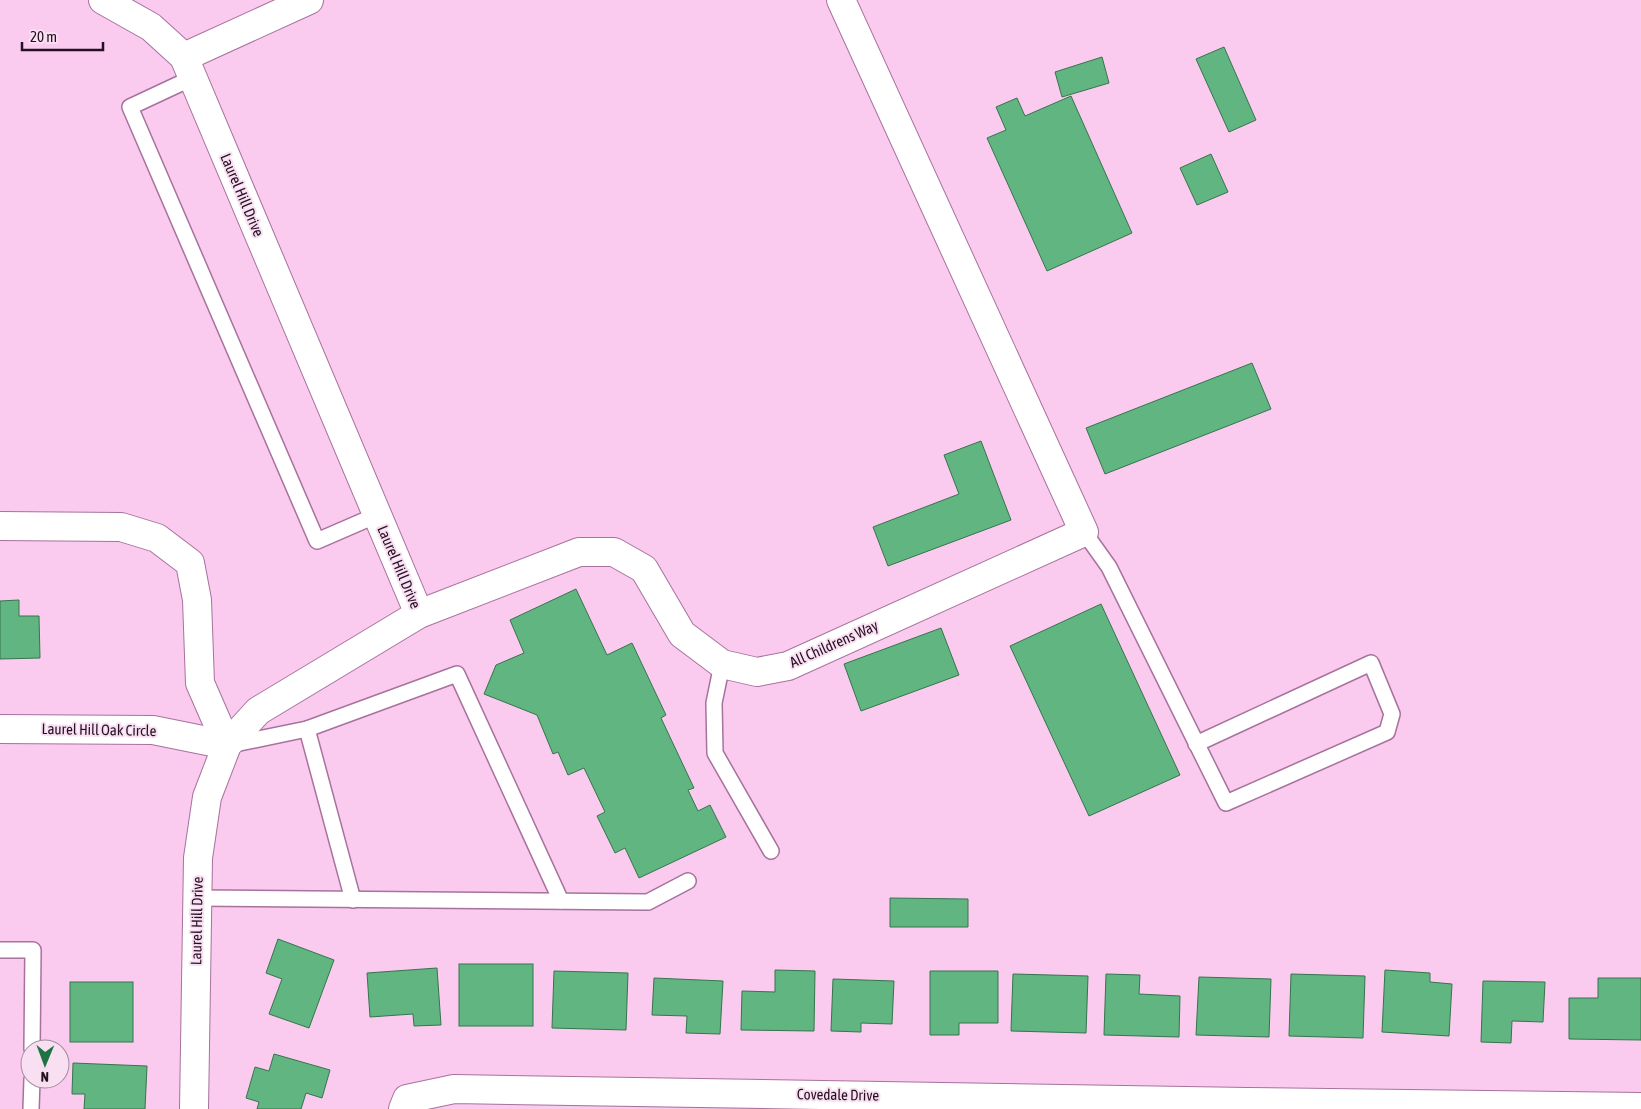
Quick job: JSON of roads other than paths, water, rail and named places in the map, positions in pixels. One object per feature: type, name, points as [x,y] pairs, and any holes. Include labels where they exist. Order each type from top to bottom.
[{"type":"street","name":"Laurel Hill Drive","points":[[103,0],[151,27],[188,68],[419,614],[258,711],[227,746],[207,797],[198,858],[194,1109]]},
{"type":"street","points":[[188,68],[309,0]]},
{"type":"street","points":[[840,0],[1084,532]]},
{"type":"street","points":[[0,526],[121,527],[157,538],[190,563],[197,600],[200,683],[227,746]]},
{"type":"street","name":"All Childrens Way","points":[[419,614],[579,552],[614,552],[644,569],[682,634],[722,664],[757,672],[788,666],[1084,532]]},
{"type":"street","name":"Laurel Hill Oak Circle","points":[[0,728],[153,730],[227,746]]},
{"type":"street","name":"Covedale Drive","points":[[403,1109],[407,1098],[454,1089],[817,1102],[1641,1107]]},
{"type":"lane","points":[[188,68],[130,107],[317,541],[377,515]]},
{"type":"lane","points":[[1084,532],[1109,567],[1196,744],[1226,803],[1387,732],[1392,714],[1371,663],[1196,744]]},
{"type":"lane","points":[[722,664],[714,703],[715,753],[771,851]]},
{"type":"lane","points":[[227,746],[308,729],[457,674],[561,901]]},
{"type":"lane","points":[[308,729],[353,900]]},
{"type":"lane","points":[[197,898],[648,902],[688,881]]},
{"type":"lane","points":[[0,950],[33,950],[32,1039]]},
{"type":"lane","points":[[31,1109],[32,1089]]}]
